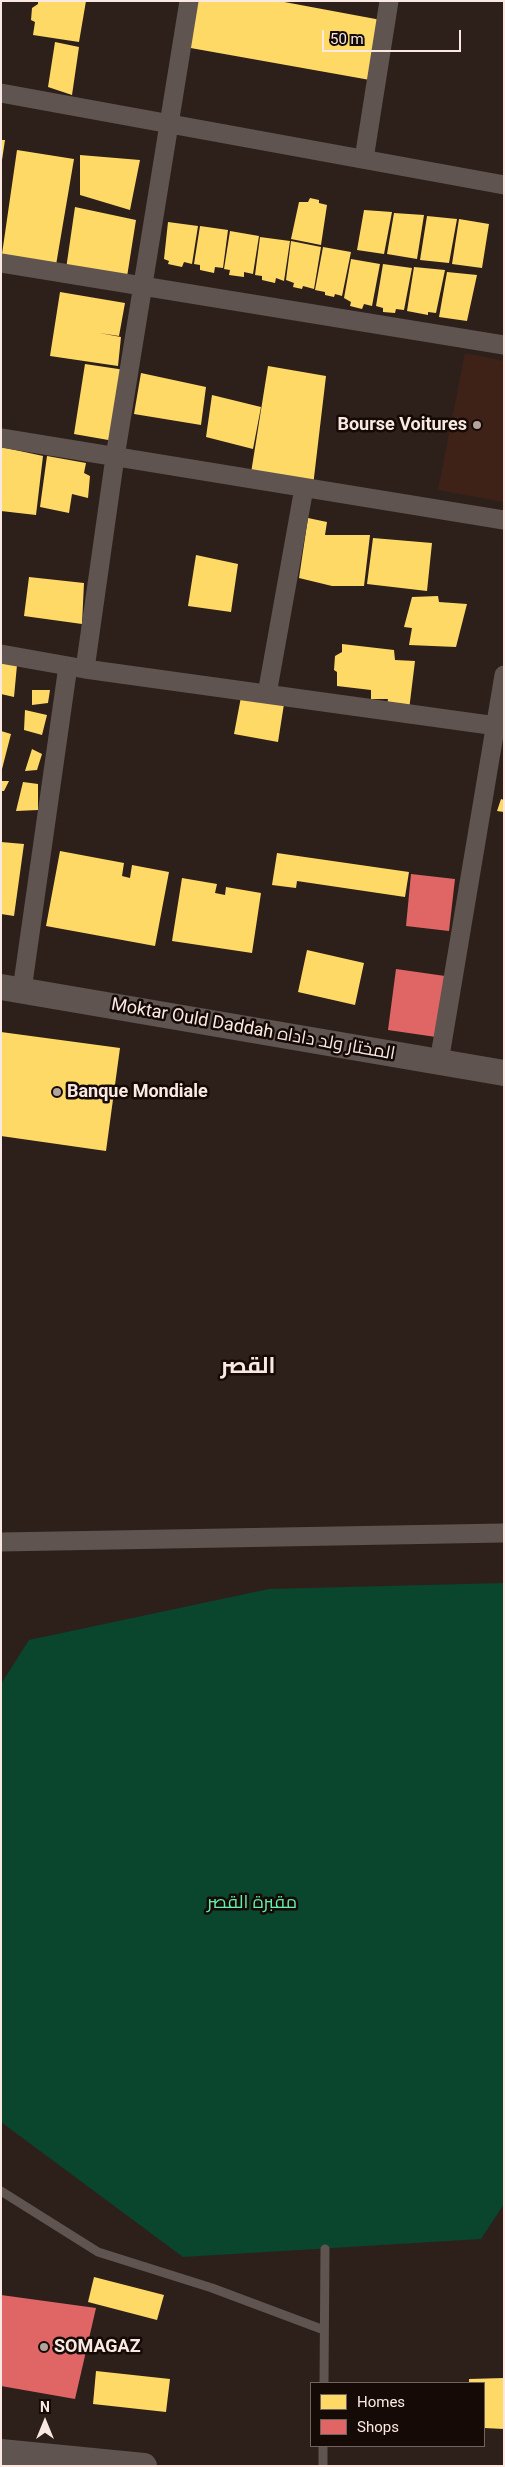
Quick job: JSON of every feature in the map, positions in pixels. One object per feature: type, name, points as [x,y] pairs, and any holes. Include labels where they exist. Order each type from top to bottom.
[{"type":"main road","name":"Moktar Ould Daddah المختار ولد داداه","points":[[12,989],[504,1073]]},
{"type":"main road","points":[[1,2452],[144,2466]]},
{"type":"street","points":[[12,989],[76,668],[115,457],[189,1]]},
{"type":"street","points":[[364,159],[389,1]]},
{"type":"street","points":[[1,93],[504,185]]},
{"type":"street","points":[[1,262],[504,345]]},
{"type":"street","points":[[1,438],[504,520]]},
{"type":"street","points":[[268,694],[304,488]]},
{"type":"street","points":[[1,654],[76,668],[500,726]]},
{"type":"street","points":[[439,1062],[500,726],[504,675]]},
{"type":"street","points":[[1,1542],[504,1533]]},
{"type":"lane","points":[[1,2191],[98,2252],[212,2288],[324,2330]]},
{"type":"lane","points":[[324,2382],[325,2248]]},
{"type":"lane","points":[[323,2447],[323,2466]]},
{"type":"shaded area","name":"Bourse Voitures","points":[[465,353],[504,361],[504,502],[438,490]]},
{"type":"green space","name":"مقبرة القصر","points":[[504,1583],[504,2204],[481,2239],[183,2257],[1,2122],[1,1684],[29,1640],[269,1589]]},
{"type":"building: Homes","points":[[38,1],[86,1],[79,42],[33,35],[35,22],[31,20],[32,8],[38,4]]},
{"type":"building: Homes","points":[[193,1],[279,1],[381,20],[370,80],[185,47]]},
{"type":"building: Homes","points":[[55,42],[79,47],[72,95],[48,87]]},
{"type":"building: Homes","points":[[1,140],[5,140],[2,160],[1,160]]},
{"type":"building: Homes","points":[[17,150],[74,159],[56,265],[2,254]]},
{"type":"building: Homes","points":[[80,155],[140,160],[130,210],[80,195]]},
{"type":"building: Homes","points":[[310,198],[319,200],[319,203],[327,205],[321,245],[291,239],[299,202],[308,202]]},
{"type":"building: Homes","points":[[75,207],[136,220],[126,283],[66,269]]},
{"type":"building: Homes","points":[[364,210],[392,212],[384,254],[357,250]]},
{"type":"building: Homes","points":[[394,213],[424,215],[417,259],[387,254]]},
{"type":"building: Homes","points":[[427,216],[457,219],[449,263],[420,260]]},
{"type":"building: Homes","points":[[459,219],[489,224],[482,268],[452,264]]},
{"type":"building: Homes","points":[[168,222],[198,226],[192,264],[184,262],[182,267],[168,264],[169,261],[164,259]]},
{"type":"building: Homes","points":[[200,226],[228,230],[223,268],[215,267],[214,273],[200,270],[200,265],[194,264]]},
{"type":"building: Homes","points":[[230,231],[259,236],[253,274],[244,272],[244,277],[229,275],[230,270],[224,269]]},
{"type":"building: Homes","points":[[260,237],[290,241],[284,281],[276,278],[275,283],[262,280],[262,276],[255,275]]},
{"type":"building: Homes","points":[[291,241],[321,247],[314,289],[303,286],[302,289],[293,287],[294,283],[286,280]]},
{"type":"building: Homes","points":[[323,247],[351,252],[342,296],[335,294],[334,297],[325,295],[325,292],[315,290]]},
{"type":"building: Homes","points":[[351,259],[380,264],[372,306],[364,304],[362,309],[350,306],[351,302],[344,298]]},
{"type":"building: Homes","points":[[383,264],[412,268],[404,310],[396,309],[395,313],[383,312],[383,308],[376,306]]},
{"type":"building: Homes","points":[[414,267],[445,270],[436,313],[428,312],[428,315],[407,311]]},
{"type":"building: Homes","points":[[447,272],[477,275],[467,321],[439,317]]},
{"type":"building: Homes","points":[[60,292],[125,303],[119,336],[99,333],[121,337],[118,366],[50,356]]},
{"type":"building: Homes","points":[[85,364],[125,370],[114,441],[74,434]]},
{"type":"building: Homes","points":[[268,366],[326,376],[313,486],[251,473]]},
{"type":"building: Homes","points":[[141,373],[206,387],[201,425],[134,414]]},
{"type":"building: Homes","points":[[212,395],[261,407],[253,449],[206,437]]},
{"type":"building: Homes","points":[[1,447],[43,456],[36,515],[1,511]]},
{"type":"building: Homes","points":[[47,456],[86,463],[84,473],[90,476],[88,498],[72,494],[69,513],[40,507]]},
{"type":"building: Homes","points":[[308,518],[327,522],[325,535],[370,535],[364,586],[332,586],[299,578]]},
{"type":"building: Homes","points":[[373,538],[432,543],[427,591],[367,584]]},
{"type":"building: Homes","points":[[196,555],[238,564],[231,612],[188,606]]},
{"type":"building: Homes","points":[[29,577],[84,583],[82,624],[24,616]]},
{"type":"building: Homes","points":[[438,596],[439,602],[467,604],[456,647],[409,645],[412,628],[404,627],[412,597]]},
{"type":"building: Homes","points":[[342,644],[394,650],[395,660],[415,661],[409,710],[387,706],[388,699],[371,699],[371,690],[337,686],[337,672],[334,670],[335,656],[342,652]]},
{"type":"building: Homes","points":[[1,662],[17,665],[14,697],[1,694]]},
{"type":"building: Homes","points":[[32,690],[50,690],[48,703],[32,705]]},
{"type":"building: Homes","points":[[241,697],[284,704],[278,742],[234,734]]},
{"type":"building: Homes","points":[[25,710],[47,715],[42,735],[24,730]]},
{"type":"building: Homes","points":[[1,731],[11,734],[2,769],[1,768]]},
{"type":"building: Homes","points":[[32,749],[42,754],[37,770],[25,771]]},
{"type":"building: Homes","points":[[1,781],[9,781],[4,791],[1,791]]},
{"type":"building: Homes","points":[[23,782],[38,784],[38,810],[16,811]]},
{"type":"building: Homes","points":[[501,799],[504,800],[504,812],[497,811]]},
{"type":"building: Homes","points":[[1,842],[24,844],[14,916],[1,914]]},
{"type":"building: Homes","points":[[60,851],[124,863],[122,876],[130,878],[132,865],[169,872],[155,946],[46,926]]},
{"type":"building: Homes","points":[[277,853],[409,872],[405,897],[297,881],[296,888],[272,885]]},
{"type":"building: Homes","points":[[182,878],[217,884],[215,893],[225,895],[226,887],[261,893],[252,953],[172,941]]},
{"type":"building: Homes","points":[[307,950],[364,963],[355,1005],[298,992]]},
{"type":"building: Homes","name":"Banque Mondiale","points":[[1,1032],[120,1048],[106,1151],[1,1136]]},
{"type":"building: Homes","points":[[94,2277],[164,2295],[157,2320],[88,2302]]},
{"type":"building: Homes","points":[[96,2371],[170,2379],[166,2412],[93,2404]]},
{"type":"building: Homes","points":[[504,2378],[504,2429],[485,2428],[485,2382],[469,2382],[469,2379]]},
{"type":"building: Shops","points":[[411,874],[455,879],[449,931],[406,926]]},
{"type":"building: Shops","points":[[396,969],[445,976],[436,1037],[388,1030]]},
{"type":"building: Shops","name":"SOMAGAZ","points":[[1,2295],[96,2308],[75,2399],[1,2386]]},
{"type":"place","name":"Bourse Voitures","points":[[477,425]]},
{"type":"place","name":"Banque Mondiale","points":[[57,1092]]},
{"type":"place","name":"SOMAGAZ","points":[[44,2347]]},
{"type":"district","name":"القصر","points":[[248,1367]]}]
